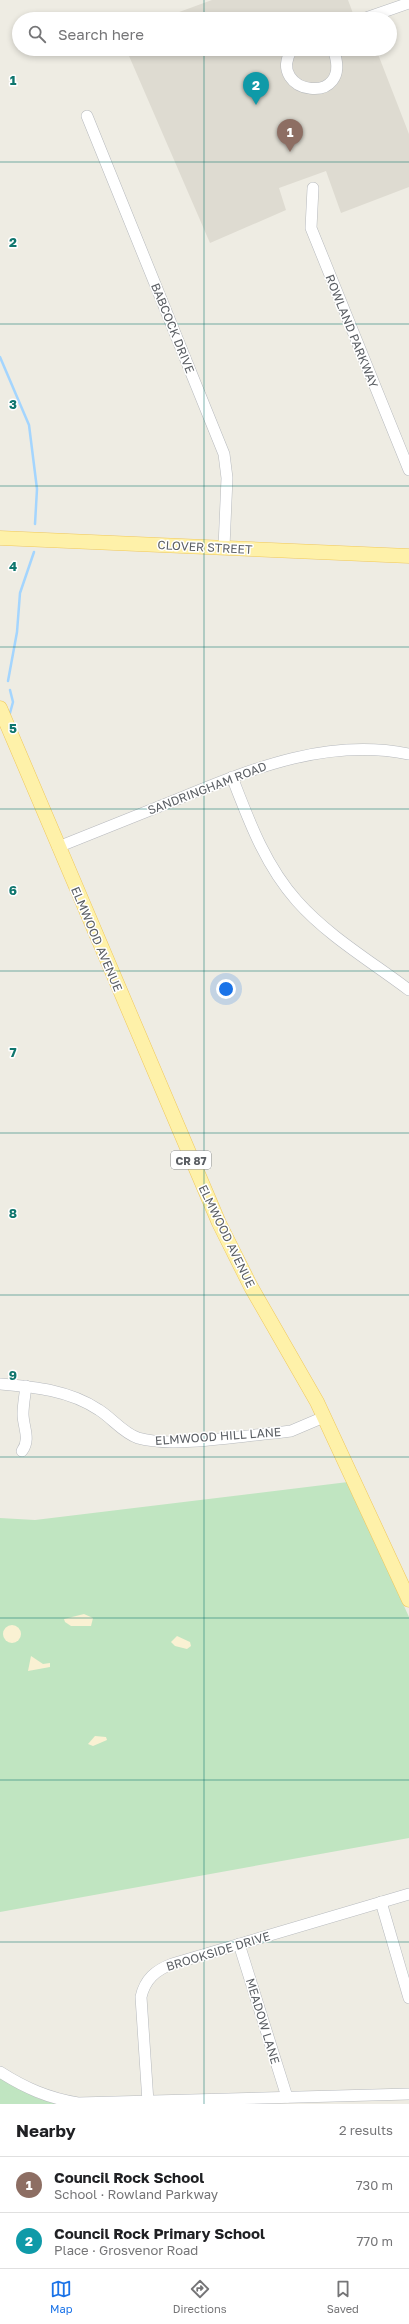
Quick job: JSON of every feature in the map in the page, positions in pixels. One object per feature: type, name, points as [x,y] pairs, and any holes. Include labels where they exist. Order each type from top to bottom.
[{"type":"main road","name":"CLOVER STREET","points":[[0,538],[409,556]]},
{"type":"main road","name":"ELMWOOD AVENUE","points":[[0,708],[219,1223],[236,1259],[324,1417],[409,1600]]},
{"type":"street","points":[[383,12],[409,3]]},
{"type":"street","points":[[288,56],[286,66],[290,78],[299,86],[312,90],[324,88],[334,78],[338,66],[335,56]]},
{"type":"street","name":"BABCOCK DRIVE","points":[[87,116],[224,454],[227,482],[224,547]]},
{"type":"street","name":"ROWLAND PARKWAY","points":[[312,188],[310,228],[409,470]]},
{"type":"street","name":"SANDRINGHAM ROAD","points":[[58,847],[232,777],[298,755],[317,752],[366,749],[409,754]]},
{"type":"street","points":[[232,777],[258,842],[278,876],[296,900],[318,922],[409,990]]},
{"type":"street","name":"ELMWOOD HILL LANE","points":[[0,1384],[53,1390],[80,1400],[98,1409],[136,1437],[148,1441],[175,1441],[291,1431],[324,1417]]},
{"type":"street","points":[[22,1451],[26,1444],[27,1436],[23,1416],[26,1386]]},
{"type":"street","name":"BROOKSIDE DRIVE","points":[[148,2102],[141,2006],[146,1982],[165,1967],[409,1894]]},
{"type":"street","points":[[381,1902],[409,1998]]},
{"type":"street","name":"MEADOW LANE","points":[[239,1944],[287,2097]]},
{"type":"street","points":[[0,2072],[32,2091],[61,2100],[95,2104],[409,2094]]},
{"type":"shaded area","points":[[212,0],[348,0],[352,12],[179,12]]},
{"type":"shaded area","points":[[129,56],[379,56],[409,134],[409,187],[341,213],[326,171],[279,188],[286,210],[210,243]]},
{"type":"green space","points":[[348,1482],[409,1617],[409,1838],[0,1912],[0,1518],[35,1520]]},
{"type":"green space","points":[[0,2077],[37,2098],[57,2104],[0,2104]]},
{"type":"sand","points":[[84,1614],[93,1618],[91,1626],[71,1626],[65,1622],[64,1619]]},
{"type":"sand","points":[[12,1625],[18,1628],[21,1634],[18,1640],[12,1643],[6,1640],[3,1634],[6,1628]]},
{"type":"sand","points":[[177,1636],[190,1642],[191,1646],[187,1649],[175,1646],[171,1642]]},
{"type":"sand","points":[[31,1656],[43,1664],[50,1663],[50,1667],[28,1671]]},
{"type":"sand","points":[[95,1736],[106,1737],[107,1740],[93,1746],[88,1744]]},
{"type":"waterway","points":[[0,357],[29,425],[37,489],[35,524]]},
{"type":"waterway","points":[[8,681],[17,632],[20,593],[34,552]]},
{"type":"waterway","points":[[10,690],[13,702],[10,713]]},
{"type":"place","name":"Council Rock Primary School","points":[[256,105]]},
{"type":"place","name":"Council Rock School","points":[[290,152]]}]
